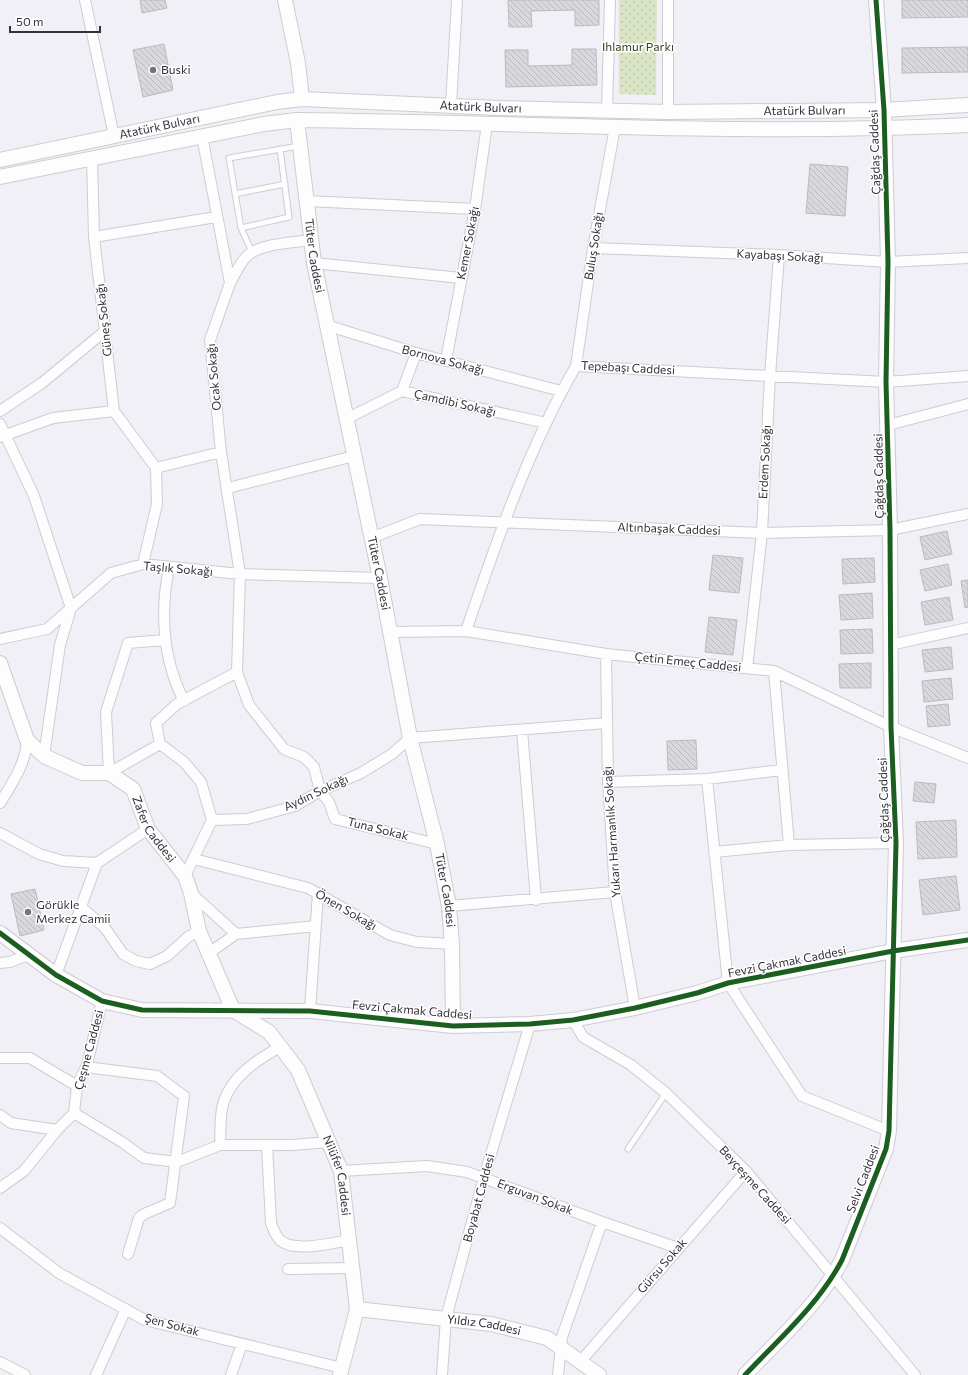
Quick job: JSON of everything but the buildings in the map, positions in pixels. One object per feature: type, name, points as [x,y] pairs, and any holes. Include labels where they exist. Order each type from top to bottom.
[{"type":"street","points":[[85,0],[114,136]]},
{"type":"street","points":[[285,0],[298,63],[302,98]]},
{"type":"street","points":[[451,105],[457,0]]},
{"type":"street","points":[[607,111],[610,0]]},
{"type":"street","points":[[668,0],[668,112]]},
{"type":"street","name":"Çağdaş Caddesi","points":[[876,0],[884,110],[888,262],[886,382],[890,530],[891,728],[896,843],[892,951]]},
{"type":"street","name":"Atatürk Bulvarı","points":[[0,160],[302,98],[607,111],[668,112],[884,110],[968,105]]},
{"type":"street","points":[[0,177],[264,124],[297,120],[614,127],[884,129],[968,125]]},
{"type":"street","name":"Tüter Caddesi","points":[[297,120],[314,263],[391,632],[410,738],[437,844],[449,906],[452,944],[453,1026]]},
{"type":"street","name":"Kemer Sokağı","points":[[446,360],[475,209],[487,124]]},
{"type":"street","name":"Buluş Sokağı","points":[[576,366],[593,248],[614,127]]},
{"type":"street","points":[[202,136],[216,217],[230,283]]},
{"type":"street","name":"Güneş Sokağı","points":[[92,158],[94,236],[114,411],[156,468]]},
{"type":"street","points":[[307,201],[475,209]]},
{"type":"street","points":[[94,236],[216,217]]},
{"type":"street","points":[[252,252],[262,248],[311,240]]},
{"type":"street","name":"Kayabaşı Sokağı","points":[[593,248],[779,255],[888,262],[968,258]]},
{"type":"street","name":"Ocak Sokağı","points":[[237,672],[240,574],[228,488],[221,452],[210,340],[230,283],[244,260],[252,252]]},
{"type":"street","name":"Erdem Sokağı","points":[[747,668],[762,533],[770,376],[779,255]]},
{"type":"street","points":[[314,263],[461,278]]},
{"type":"street","name":"Bornova Sokağı","points":[[326,325],[416,353],[561,391]]},
{"type":"street","points":[[0,411],[42,383],[105,331]]},
{"type":"street","points":[[402,391],[416,353]]},
{"type":"street","name":"Tepebaşı Caddesi","points":[[466,631],[503,523],[546,423],[561,391],[576,366],[886,382],[968,376]]},
{"type":"street","name":"Çamdibi Sokağı","points":[[346,419],[402,391],[546,423]]},
{"type":"street","points":[[888,425],[968,404]]},
{"type":"street","points":[[2,436],[53,418],[114,411]]},
{"type":"street","points":[[0,424],[2,436],[34,496],[71,608],[60,645],[44,756]]},
{"type":"street","points":[[143,564],[157,504],[156,468],[221,452]]},
{"type":"street","points":[[228,488],[354,456]]},
{"type":"street","name":"Altınbaşak Caddesi","points":[[372,538],[420,519],[762,533],[890,530],[968,514]]},
{"type":"street","name":"Taşlık Sokağı","points":[[0,640],[47,629],[111,573],[143,564],[240,574],[380,578]]},
{"type":"street","points":[[169,566],[166,581],[164,640],[174,682],[184,700]]},
{"type":"street","points":[[890,645],[968,628]]},
{"type":"street","name":"Çetin Emeç Caddesi","points":[[391,632],[466,631],[606,654],[774,671],[891,728],[965,754]]},
{"type":"street","points":[[109,773],[106,712],[128,643],[164,640]]},
{"type":"street","name":"Yukarı Harmanlık Sokağı","points":[[606,654],[608,782],[615,892],[635,1008]]},
{"type":"street","points":[[0,663],[27,740],[26,752],[10,787],[0,803]]},
{"type":"street","points":[[774,671],[789,845]]},
{"type":"street","points":[[185,876],[212,820],[201,782],[184,762],[160,744],[156,723],[184,700],[237,672]]},
{"type":"street","name":"Tuna Sokak","points":[[237,672],[249,705],[284,749],[304,757],[314,767],[320,791],[329,802],[335,819],[437,844]]},
{"type":"street","points":[[410,738],[607,723]]},
{"type":"street","points":[[522,730],[536,900]]},
{"type":"street","name":"Aydın Sokağı","points":[[212,820],[247,819],[295,806],[320,791],[361,773],[392,754],[410,738]]},
{"type":"street","points":[[27,740],[44,756],[82,773],[109,773],[160,744]]},
{"type":"street","points":[[608,782],[707,779],[782,770]]},
{"type":"street","name":"Zafer Caddesi","points":[[109,773],[133,789],[148,829],[185,876],[191,893],[199,931],[232,1010]]},
{"type":"street","points":[[707,779],[728,983],[802,1096],[889,1131]]},
{"type":"street","points":[[56,975],[97,863],[148,829]]},
{"type":"street","points":[[0,833],[39,854],[63,861],[97,863]]},
{"type":"street","points":[[714,852],[789,845],[896,843]]},
{"type":"street","name":"Önen Sokağı","points":[[194,859],[318,893],[390,935],[417,942],[452,944]]},
{"type":"street","points":[[449,906],[536,900],[615,892]]},
{"type":"street","points":[[191,893],[236,934]]},
{"type":"street","points":[[310,1011],[318,893]]},
{"type":"street","points":[[81,907],[105,928],[123,954],[136,962],[150,964],[167,956],[188,937],[199,931]]},
{"type":"street","points":[[209,953],[236,934],[315,926]]},
{"type":"street","name":"Fevzi Çakmak Caddesi","points":[[0,933],[56,975],[102,1002],[142,1010],[310,1011],[453,1026],[530,1024],[573,1020],[635,1008],[697,993],[728,983],[892,951],[968,940]]},
{"type":"street","name":"Selvi Caddesi","points":[[745,1375],[808,1308],[834,1276],[842,1260],[886,1149],[889,1131],[892,951]]},
{"type":"street","points":[[0,963],[10,962],[28,955]]},
{"type":"street","name":"Çeşme Caddesi","points":[[74,1113],[77,1086],[86,1067],[102,1002]]},
{"type":"street","name":"Nilüfer Caddesi","points":[[232,1010],[269,1032],[298,1070],[341,1171],[357,1309],[341,1372]]},
{"type":"street","name":"Beyçeşme Caddesi","points":[[573,1020],[583,1037],[631,1065],[666,1093],[746,1171],[915,1375]]},
{"type":"street","name":"Boyabat Caddesi","points":[[442,1375],[446,1318],[484,1177],[530,1024]]},
{"type":"street","points":[[220,1145],[223,1102],[235,1080],[254,1062],[280,1047]]},
{"type":"street","points":[[0,1058],[30,1058],[77,1086]]},
{"type":"street","points":[[86,1067],[157,1076],[184,1096],[177,1162],[170,1203],[144,1214],[139,1218],[128,1254]]},
{"type":"street","points":[[0,1188],[24,1171],[57,1130],[74,1113],[122,1142],[144,1158],[177,1162],[220,1145],[267,1145],[328,1142]]},
{"type":"street","points":[[0,1115],[11,1123],[57,1130]]},
{"type":"street","points":[[267,1145],[271,1223],[274,1232],[281,1241],[295,1245],[316,1246],[349,1240]]},
{"type":"street","name":"Erguvan Sokak","points":[[341,1171],[427,1166],[468,1172],[602,1222],[678,1248]]},
{"type":"street","name":"Gürsu Sokak","points":[[580,1362],[746,1171]]},
{"type":"street","points":[[558,1375],[560,1348],[566,1323],[602,1222]]},
{"type":"street","name":"Şen Sokak","points":[[0,1228],[59,1273],[145,1320],[242,1344],[341,1372]]},
{"type":"street","points":[[288,1269],[352,1268]]},
{"type":"street","points":[[96,1375],[126,1309]]},
{"type":"street","name":"Yıldız Caddesi","points":[[357,1309],[491,1324],[547,1338],[599,1375]]},
{"type":"street","points":[[231,1375],[242,1344]]},
{"type":"street","points":[[0,1362],[24,1375]]},
{"type":"lane","points":[[252,252],[240,228],[229,158],[300,146]]},
{"type":"lane","points":[[240,228],[289,217],[280,149]]},
{"type":"lane","points":[[235,194],[285,184]]},
{"type":"lane","points":[[628,1149],[666,1093]]},
{"type":"green space","name":"Ihlamur Parkı","points":[[619,0],[657,0],[656,95],[619,94]]},
{"type":"cycle path","points":[[745,1375],[798,1320],[833,1276],[842,1260],[886,1149],[889,1131],[896,843],[891,727],[890,530],[886,382],[888,262],[884,110],[876,0]]},
{"type":"cycle path","points":[[0,933],[56,975],[102,1001],[142,1010],[310,1011],[453,1026],[530,1024],[573,1020],[635,1008],[697,993],[728,983],[893,951],[968,940]]},
{"type":"place","name":"Buski","points":[[153,70]]},
{"type":"place","name":"Görükle Merkez Camii","points":[[28,912]]}]
